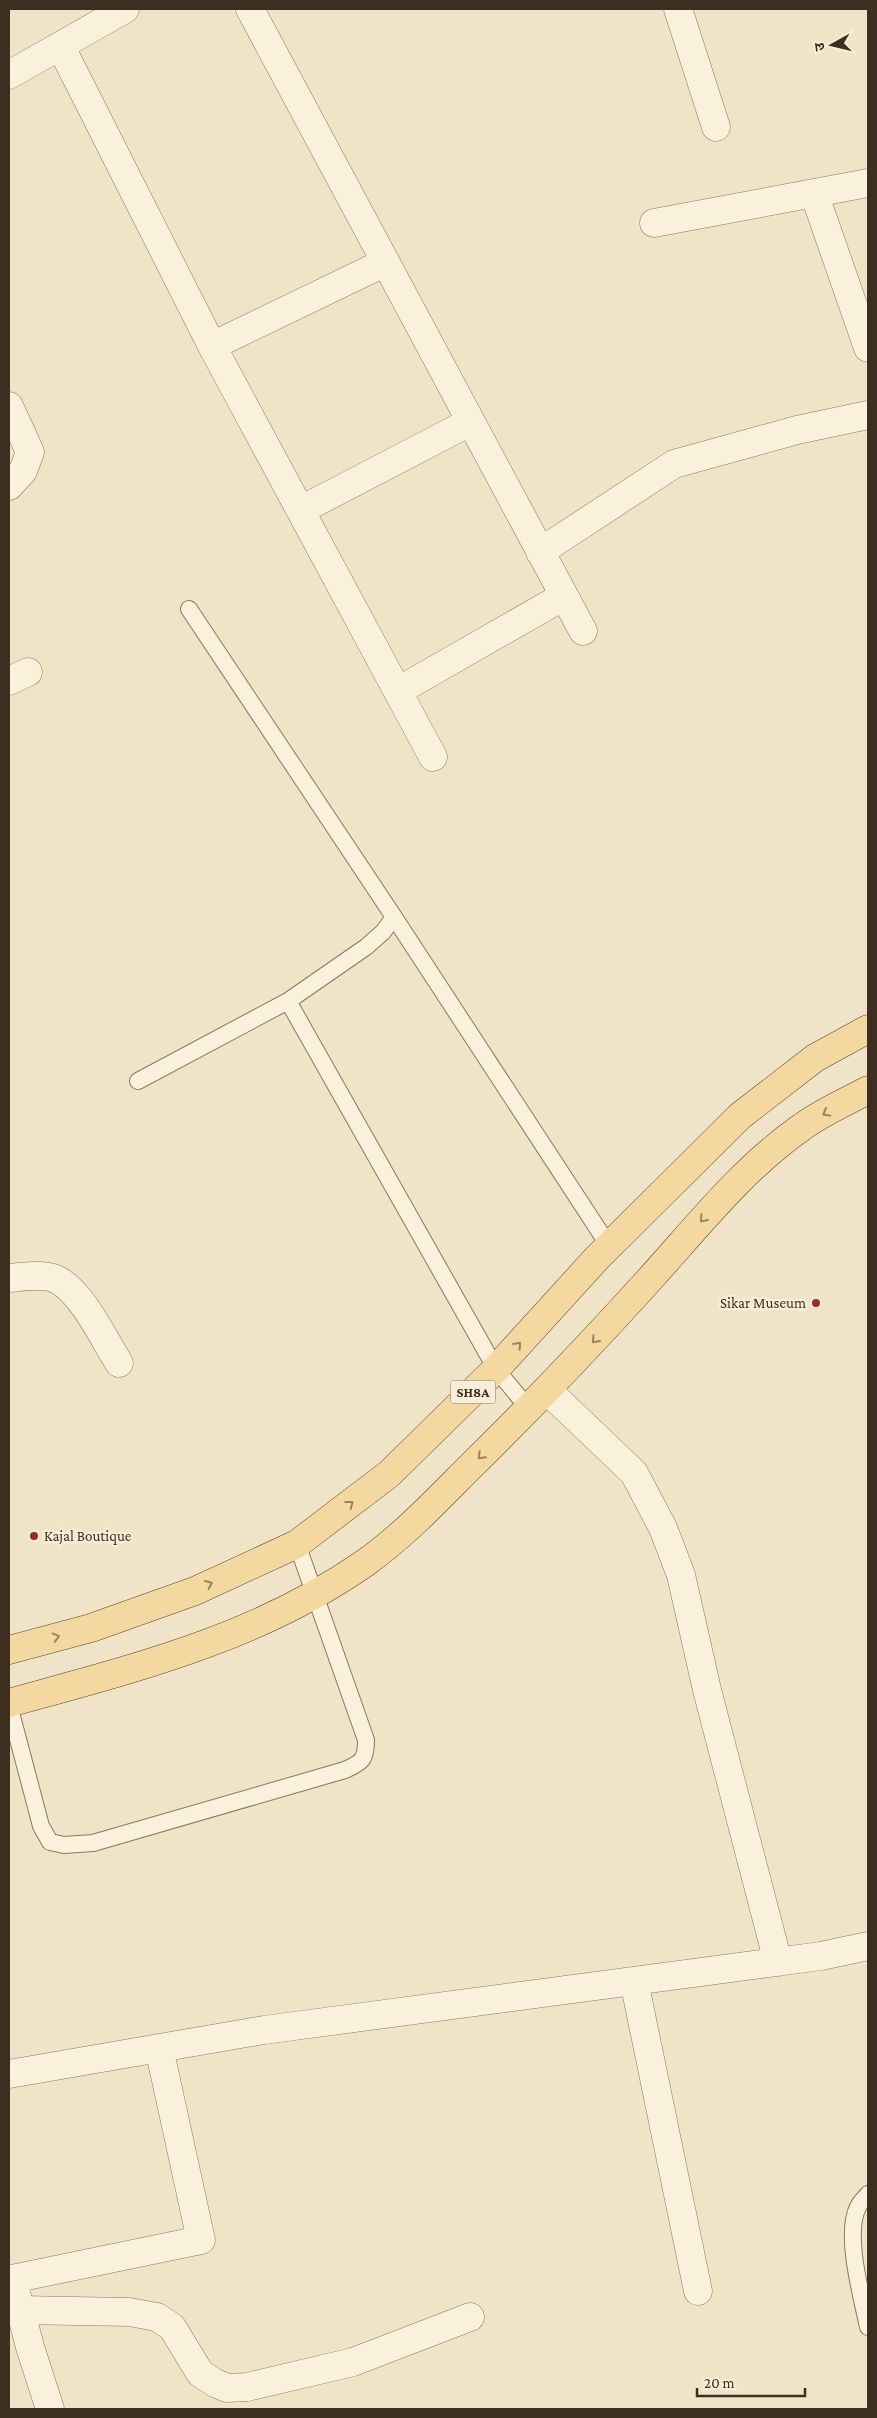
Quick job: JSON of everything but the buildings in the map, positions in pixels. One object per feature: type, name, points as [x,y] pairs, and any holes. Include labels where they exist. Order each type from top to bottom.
[{"type":"main road","name":"SH8A","points":[[9,1650],[91,1628],[195,1591],[297,1544],[389,1474],[496,1369],[609,1246],[740,1116],[815,1058],[868,1029]]},
{"type":"main road","points":[[9,1704],[143,1666],[219,1640],[279,1615],[315,1596],[367,1562],[418,1519],[538,1399],[710,1211],[754,1166],[802,1126],[868,1090]]},
{"type":"street","points":[[10,69],[61,47],[125,9]]},
{"type":"street","points":[[250,9],[384,263],[583,631]]},
{"type":"street","points":[[678,9],[716,127]]},
{"type":"street","points":[[61,47],[212,346],[433,757]]},
{"type":"street","points":[[654,223],[868,183]]},
{"type":"street","points":[[814,193],[868,348]]},
{"type":"street","points":[[212,346],[384,263]]},
{"type":"street","points":[[9,406],[30,452],[23,471],[9,486]]},
{"type":"street","points":[[540,552],[674,464],[797,430],[868,415]]},
{"type":"street","points":[[301,510],[470,422]]},
{"type":"street","points":[[398,691],[564,596]]},
{"type":"street","points":[[9,1278],[34,1276],[57,1279],[78,1297],[119,1363]]},
{"type":"street","points":[[538,1399],[634,1474],[664,1528],[682,1575],[707,1690],[778,1962]]},
{"type":"street","points":[[9,2074],[264,2030],[778,1962],[821,1956],[868,1946]]},
{"type":"street","points":[[634,1981],[698,2292]]},
{"type":"street","points":[[50,2409],[10,2273],[201,2240],[158,2048]]},
{"type":"street","points":[[20,2310],[129,2312],[157,2317],[172,2327],[200,2373],[227,2388],[247,2387],[352,2362],[470,2317]]},
{"type":"lane","points":[[189,609],[394,917],[609,1246]]},
{"type":"lane","points":[[138,1081],[288,1001],[366,947],[383,932],[394,917]]},
{"type":"lane","points":[[288,1001],[496,1369],[538,1399]]},
{"type":"lane","points":[[9,1704],[41,1826],[50,1842],[64,1845],[93,1843],[345,1770],[359,1763],[366,1754],[366,1740],[297,1544]]},
{"type":"lane","points":[[868,2194],[858,2207],[852,2233],[856,2270],[868,2327]]},
{"type":"place","name":"Sikar Museum","points":[[816,1303]]},
{"type":"place","name":"Kajal Boutique","points":[[34,1536]]}]
